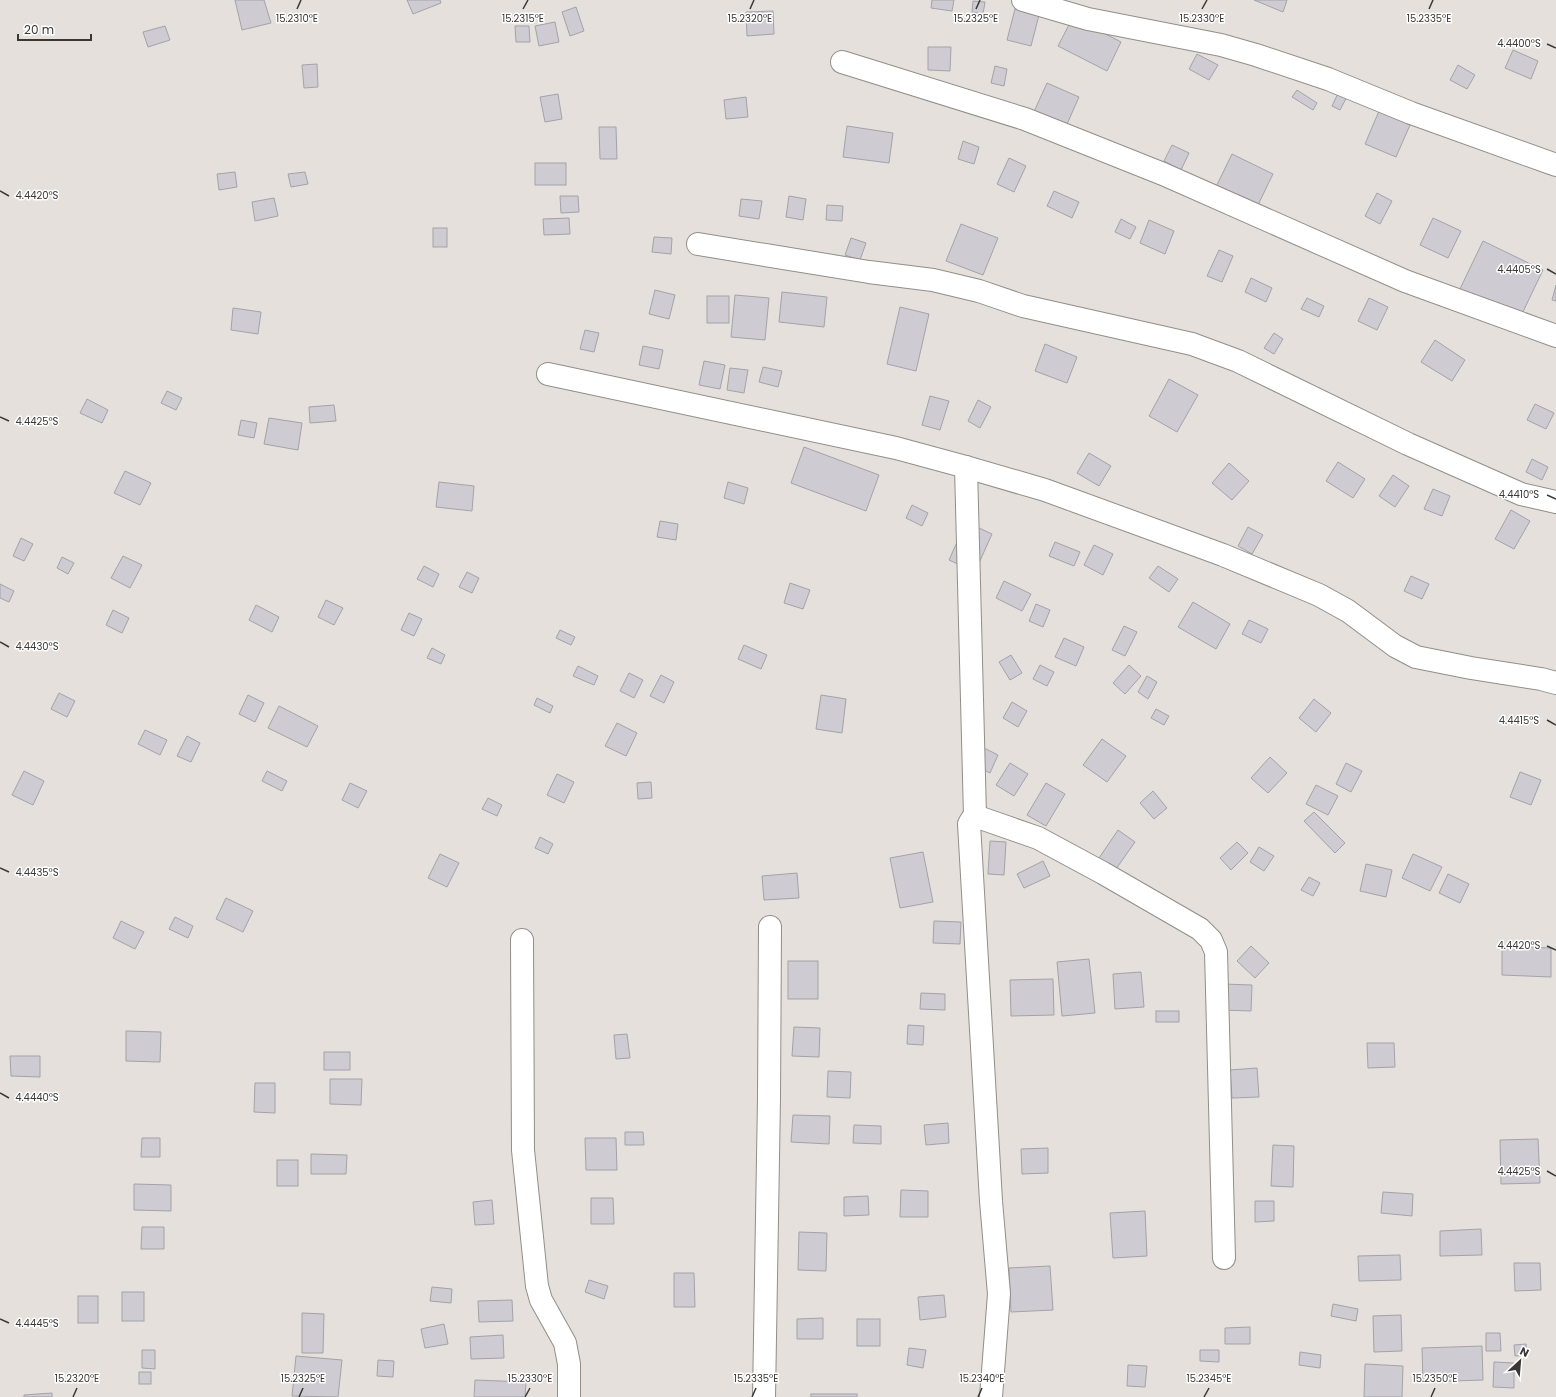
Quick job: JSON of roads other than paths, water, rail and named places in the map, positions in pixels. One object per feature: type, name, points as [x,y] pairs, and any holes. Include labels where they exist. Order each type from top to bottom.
[{"type":"street","points":[[1023,0],[1088,19],[1221,45],[1256,55],[1328,79],[1411,113],[1556,165]]},
{"type":"street","points":[[842,62],[1025,119],[1163,174],[1405,281],[1556,336]]},
{"type":"street","points":[[698,244],[869,272],[933,280],[980,290],[1023,306],[1192,344],[1238,361],[1408,444],[1521,494],[1556,502]]},
{"type":"street","points":[[548,374],[896,448],[1045,490],[1201,547],[1319,595],[1348,611],[1395,646],[1416,657],[1556,683]]},
{"type":"street","points":[[966,467],[975,816],[969,824],[991,1194],[999,1294],[991,1397]]},
{"type":"street","points":[[975,816],[1038,838],[1103,873],[1200,929],[1211,940],[1216,952],[1224,1258]]},
{"type":"street","points":[[764,1397],[769,1106],[770,927]]},
{"type":"street","points":[[522,940],[524,1150],[536,1278],[541,1300],[565,1343],[569,1364],[569,1397]]}]
